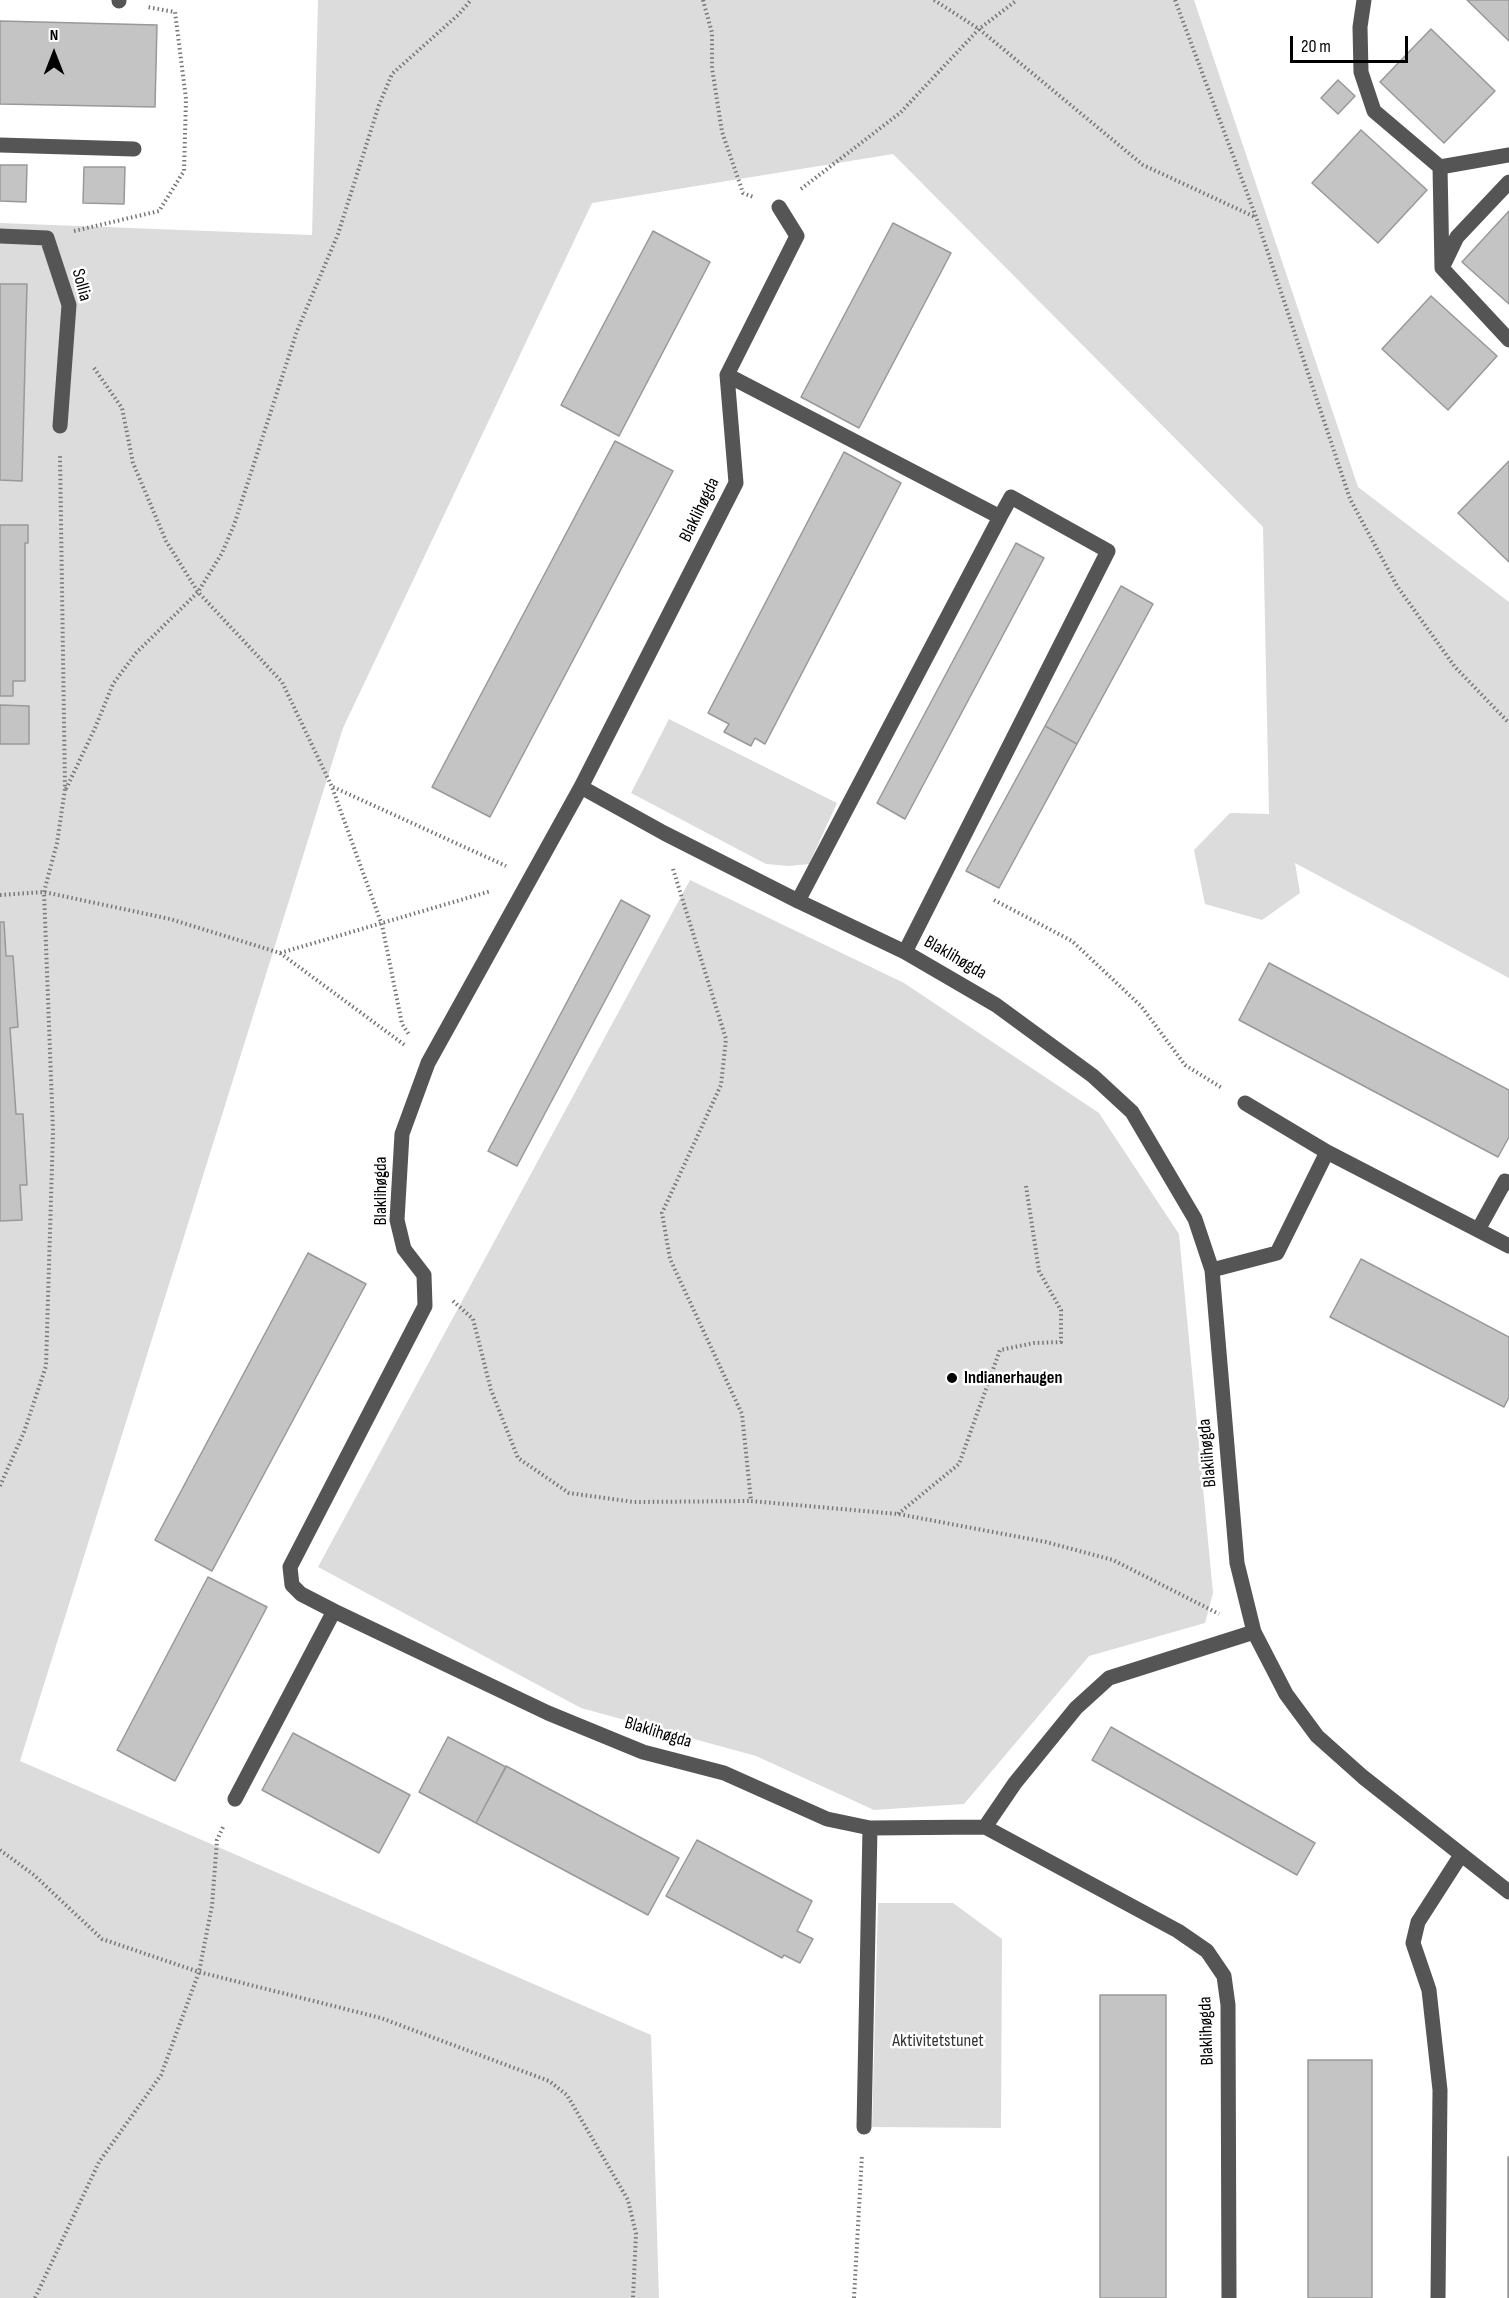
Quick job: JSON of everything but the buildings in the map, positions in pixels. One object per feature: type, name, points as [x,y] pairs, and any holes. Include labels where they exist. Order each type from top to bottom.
[{"type":"street","points":[[1364,0],[1360,27],[1361,72],[1374,111],[1440,167],[1442,268],[1509,340]]},
{"type":"street","points":[[0,145],[134,149]]},
{"type":"street","points":[[1440,167],[1509,155]]},
{"type":"street","points":[[1442,268],[1457,237],[1509,182]]},
{"type":"street","points":[[778,207],[797,236],[727,375],[1000,517]]},
{"type":"street","name":"Sollia","points":[[0,236],[47,238],[69,305],[60,426]]},
{"type":"street","name":"Blaklihøgda","points":[[727,375],[736,483],[532,878],[428,1063],[402,1134],[397,1220],[404,1249],[424,1275],[425,1306],[290,1567],[291,1585],[301,1594],[334,1611],[548,1713],[643,1752],[724,1773],[827,1819],[870,1828],[985,1827],[1178,1930],[1208,1951],[1224,1976],[1228,2005],[1229,2298]]},
{"type":"street","points":[[798,901],[1011,497],[1108,551],[905,952]]},
{"type":"street","name":"Blaklihøgda","points":[[580,787],[664,833],[905,952],[996,1005],[1093,1076],[1132,1112],[1195,1219],[1212,1270],[1237,1563],[1254,1632],[1286,1694],[1317,1736],[1363,1777],[1509,1892]]},
{"type":"street","points":[[1245,1103],[1327,1152],[1509,1246]]},
{"type":"street","points":[[1212,1270],[1277,1253],[1327,1152]]},
{"type":"street","points":[[1478,1230],[1505,1181],[1509,1183]]},
{"type":"street","points":[[235,1799],[334,1611]]},
{"type":"street","points":[[985,1827],[1015,1783],[1076,1707],[1109,1678],[1254,1632]]},
{"type":"street","points":[[864,2127],[870,1828]]},
{"type":"street","points":[[1438,2298],[1440,2090],[1429,1990],[1413,1943],[1418,1922],[1461,1855]]},
{"type":"path","points":[[65,789],[95,728],[113,684],[136,653],[198,592],[222,553],[234,525],[297,331],[338,234],[379,105],[392,74],[458,15],[471,0]]},
{"type":"path","points":[[703,0],[712,33],[712,68],[722,132],[743,193],[778,207],[900,113],[979,29],[1017,0]]},
{"type":"path","points":[[934,0],[979,29],[1143,165],[1256,217]]},
{"type":"path","points":[[1176,0],[1256,217],[1350,499],[1396,586],[1455,667],[1509,723]]},
{"type":"path","points":[[68,331],[122,408],[133,463],[166,541],[198,592],[282,682],[332,787],[382,925],[402,1024],[428,1063]]},
{"type":"path","points":[[0,1486],[24,1432],[46,1366],[53,1131],[44,892],[57,843],[65,789],[60,426]]},
{"type":"path","points":[[332,787],[532,878]]},
{"type":"path","points":[[664,833],[726,1039],[721,1086],[662,1213],[670,1259],[742,1414],[751,1501]]},
{"type":"path","points":[[280,953],[382,925],[532,878]]},
{"type":"path","points":[[0,895],[44,892],[170,919],[280,953],[428,1063]]},
{"type":"path","points":[[994,900],[1072,941],[1141,1006],[1185,1065],[1245,1103]]},
{"type":"path","points":[[898,1514],[959,1464],[1000,1350],[1034,1343],[1061,1342],[1061,1310],[1039,1271],[1026,1186]]},
{"type":"path","points":[[424,1275],[473,1319],[491,1390],[518,1458],[569,1493],[634,1502],[751,1501],[898,1514],[1046,1542],[1113,1560],[1254,1632]]},
{"type":"path","points":[[35,2298],[99,2162],[161,2075],[199,1972],[212,1906],[217,1840],[235,1799]]},
{"type":"path","points":[[0,1850],[34,1875],[102,1939],[199,1972],[381,2018],[549,2081],[567,2095],[628,2200],[636,2234],[633,2298]]},
{"type":"path","points":[[854,2298],[864,2127]]},
{"type":"green space","points":[[318,0],[1194,0],[1358,487],[1509,602],[1509,978],[1295,863],[1300,893],[1262,920],[1205,904],[1194,850],[1230,813],[1269,814],[1263,527],[893,154],[592,203],[343,728],[20,1761],[651,2035],[659,2298],[0,2298],[0,223],[312,235]]},
{"type":"green space","points":[[669,719],[837,803],[809,864],[789,866],[766,864],[631,793]]},
{"type":"green space","points":[[690,880],[904,983],[1099,1113],[1179,1234],[1213,1593],[1205,1623],[1089,1656],[964,1804],[874,1810],[756,1756],[581,1708],[318,1567]]},
{"type":"green space","name":"Aktivitetstunet","points":[[878,1903],[953,1903],[1002,1939],[1001,2128],[872,2127]]},
{"type":"place","name":"Indianerhaugen","points":[[952,1378]]}]
